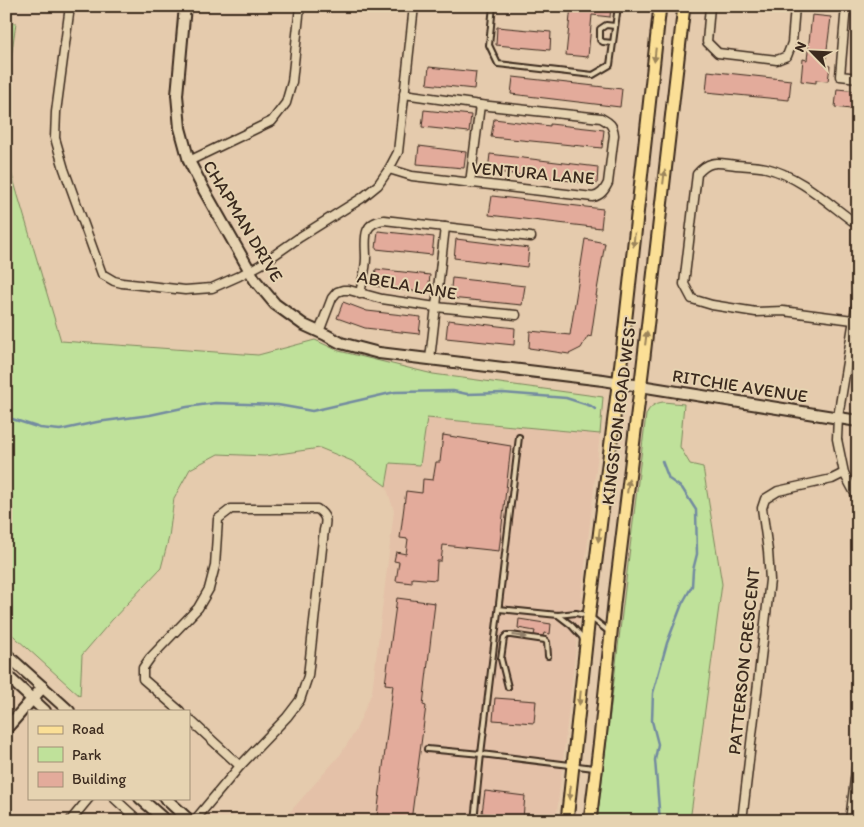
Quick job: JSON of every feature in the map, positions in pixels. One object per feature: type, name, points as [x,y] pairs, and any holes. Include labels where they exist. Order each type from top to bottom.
[{"type":"main road","name":"KINGSTON ROAD WEST","points":[[567,821],[585,650],[618,383],[660,6]]},
{"type":"main road","name":"KINGSTON ROAD WEST","points":[[590,821],[684,6]]},
{"type":"street","points":[[70,6],[56,112],[55,138],[64,169],[102,274],[122,283],[185,290],[212,288],[260,265],[300,236],[362,198],[378,185],[390,170],[398,152],[414,6]]},
{"type":"street","name":"CHAPMAN DRIVE","points":[[185,6],[177,96],[180,128],[189,161],[255,280],[275,304],[304,326],[340,343],[369,351],[618,383]]},
{"type":"street","points":[[189,161],[272,121],[286,103],[292,82],[300,6]]},
{"type":"street","points":[[710,6],[707,42],[718,52],[777,60],[787,56],[792,43],[795,6]]},
{"type":"street","points":[[846,6],[840,76],[858,78]]},
{"type":"street","name":"VENTURA LANE","points":[[390,170],[412,176],[593,197],[600,195],[608,183],[614,128],[606,120],[404,94]]},
{"type":"street","points":[[470,183],[480,105]]},
{"type":"street","points":[[853,320],[783,311],[756,312],[712,305],[692,299],[684,284],[698,174],[710,163],[767,168],[797,180],[858,224]]},
{"type":"street","points":[[360,294],[366,259],[365,243],[367,232],[369,227],[375,222],[384,220],[531,237]]},
{"type":"street","points":[[430,359],[444,227]]},
{"type":"street","name":"ABELA LANE","points":[[319,332],[332,298],[337,292],[343,290],[382,299],[436,307],[516,315]]},
{"type":"street","points":[[858,295],[838,417],[837,439],[844,473],[858,499]]},
{"type":"street","name":"RITCHIE AVENUE","points":[[618,383],[858,421]]},
{"type":"street","name":"PATTERSON CRESCENT","points":[[742,821],[770,580],[762,508],[765,499],[778,491],[826,481],[844,473]]},
{"type":"street","points":[[179,710],[143,679],[143,668],[150,658],[198,608],[209,588],[215,566],[218,519],[231,509],[317,509],[323,514],[326,523],[308,676],[300,700],[287,717],[240,766],[194,821]]},
{"type":"street","points":[[6,654],[68,710]]},
{"type":"street","points":[[6,675],[44,710]]},
{"type":"street","points":[[6,729],[43,687]]},
{"type":"street","points":[[190,720],[240,766]]},
{"type":"street","points":[[850,821],[858,754]]},
{"type":"street","points":[[70,821],[87,800]]},
{"type":"street","points":[[116,800],[139,821]]},
{"type":"street","points":[[142,800],[166,821]]},
{"type":"street","points":[[167,800],[190,821]]},
{"type":"lane","points":[[493,6],[489,45],[498,64],[593,75],[610,65],[618,6]]},
{"type":"lane","points":[[612,43],[600,40],[600,29],[606,25],[614,26]]},
{"type":"lane","points":[[474,821],[519,437]]},
{"type":"lane","points":[[498,609],[589,616],[611,633]]},
{"type":"lane","points":[[558,615],[582,637],[585,650]]},
{"type":"lane","points":[[508,687],[502,659],[504,638],[507,635],[511,634],[545,640],[547,642],[548,656]]},
{"type":"lane","points":[[426,749],[596,769]]},
{"type":"shaded area","points":[[427,418],[600,434],[556,821],[282,821],[340,755],[355,732],[372,692],[394,511],[386,486],[389,463],[420,465]]},
{"type":"green space","points":[[6,22],[16,23],[6,92]]},
{"type":"green space","points":[[6,155],[61,341],[258,355],[315,340],[339,351],[433,374],[603,397],[600,434],[427,418],[420,465],[390,463],[386,486],[352,461],[320,448],[265,456],[218,454],[190,469],[174,498],[169,537],[161,568],[82,655],[80,696],[6,629]]},
{"type":"green space","points":[[663,402],[684,404],[680,447],[690,464],[703,467],[722,584],[690,821],[597,821],[646,415],[653,406]]},
{"type":"building","points":[[571,6],[611,6],[610,17],[592,15],[588,57],[566,55]]},
{"type":"building","points":[[812,15],[831,17],[825,65],[830,66],[828,81],[816,80],[816,83],[801,81],[803,59],[807,60]]},
{"type":"building","points":[[497,27],[551,32],[550,50],[496,45]]},
{"type":"building","points":[[429,67],[476,72],[474,89],[427,84]]},
{"type":"building","points":[[708,71],[791,80],[789,100],[706,92]]},
{"type":"building","points":[[513,77],[622,89],[620,107],[511,94]]},
{"type":"building","points":[[837,89],[858,91],[858,110],[835,107]]},
{"type":"building","points":[[424,110],[471,115],[469,132],[422,127]]},
{"type":"building","points":[[494,119],[604,130],[602,148],[491,137]]},
{"type":"building","points":[[419,146],[466,152],[464,168],[417,164]]},
{"type":"building","points":[[490,154],[598,167],[597,184],[488,171]]},
{"type":"building","points":[[492,196],[603,209],[601,228],[489,215]]},
{"type":"building","points":[[378,231],[434,237],[432,255],[376,249]]},
{"type":"building","points":[[456,239],[529,248],[527,267],[454,258]]},
{"type":"building","points":[[585,239],[605,243],[591,337],[588,336],[581,348],[569,354],[529,348],[530,331],[570,335]]},
{"type":"building","points":[[376,269],[430,275],[428,293],[374,286]]},
{"type":"building","points":[[452,278],[525,286],[522,305],[450,298]]},
{"type":"building","points":[[343,302],[367,311],[421,317],[419,334],[365,328],[337,318]]},
{"type":"building","points":[[448,320],[515,328],[514,345],[446,338]]},
{"type":"building","points":[[443,435],[511,446],[499,551],[443,545],[441,561],[437,561],[436,580],[412,578],[412,583],[396,581],[399,562],[394,561],[396,552],[406,554],[408,539],[400,538],[406,491],[422,493],[423,479],[433,480],[436,462],[440,462]]},
{"type":"building","points":[[397,598],[435,603],[423,705],[426,706],[411,821],[372,821],[377,816],[393,685],[385,684]]},
{"type":"building","points":[[519,619],[551,624],[550,634],[544,633],[543,636],[534,635],[535,631],[518,628]]},
{"type":"building","points":[[495,698],[536,701],[534,723],[493,720]]},
{"type":"building","points":[[485,791],[525,796],[523,818],[482,813]]},
{"type":"waterway","points":[[6,417],[40,428],[60,430],[97,422],[150,415],[215,403],[278,405],[312,411],[395,392],[453,391],[467,394],[503,393],[566,398],[595,409]]},
{"type":"waterway","points":[[660,821],[655,760],[658,744],[652,721],[653,693],[667,643],[682,604],[692,586],[697,554],[696,510],[682,488],[669,479],[662,461]]}]
